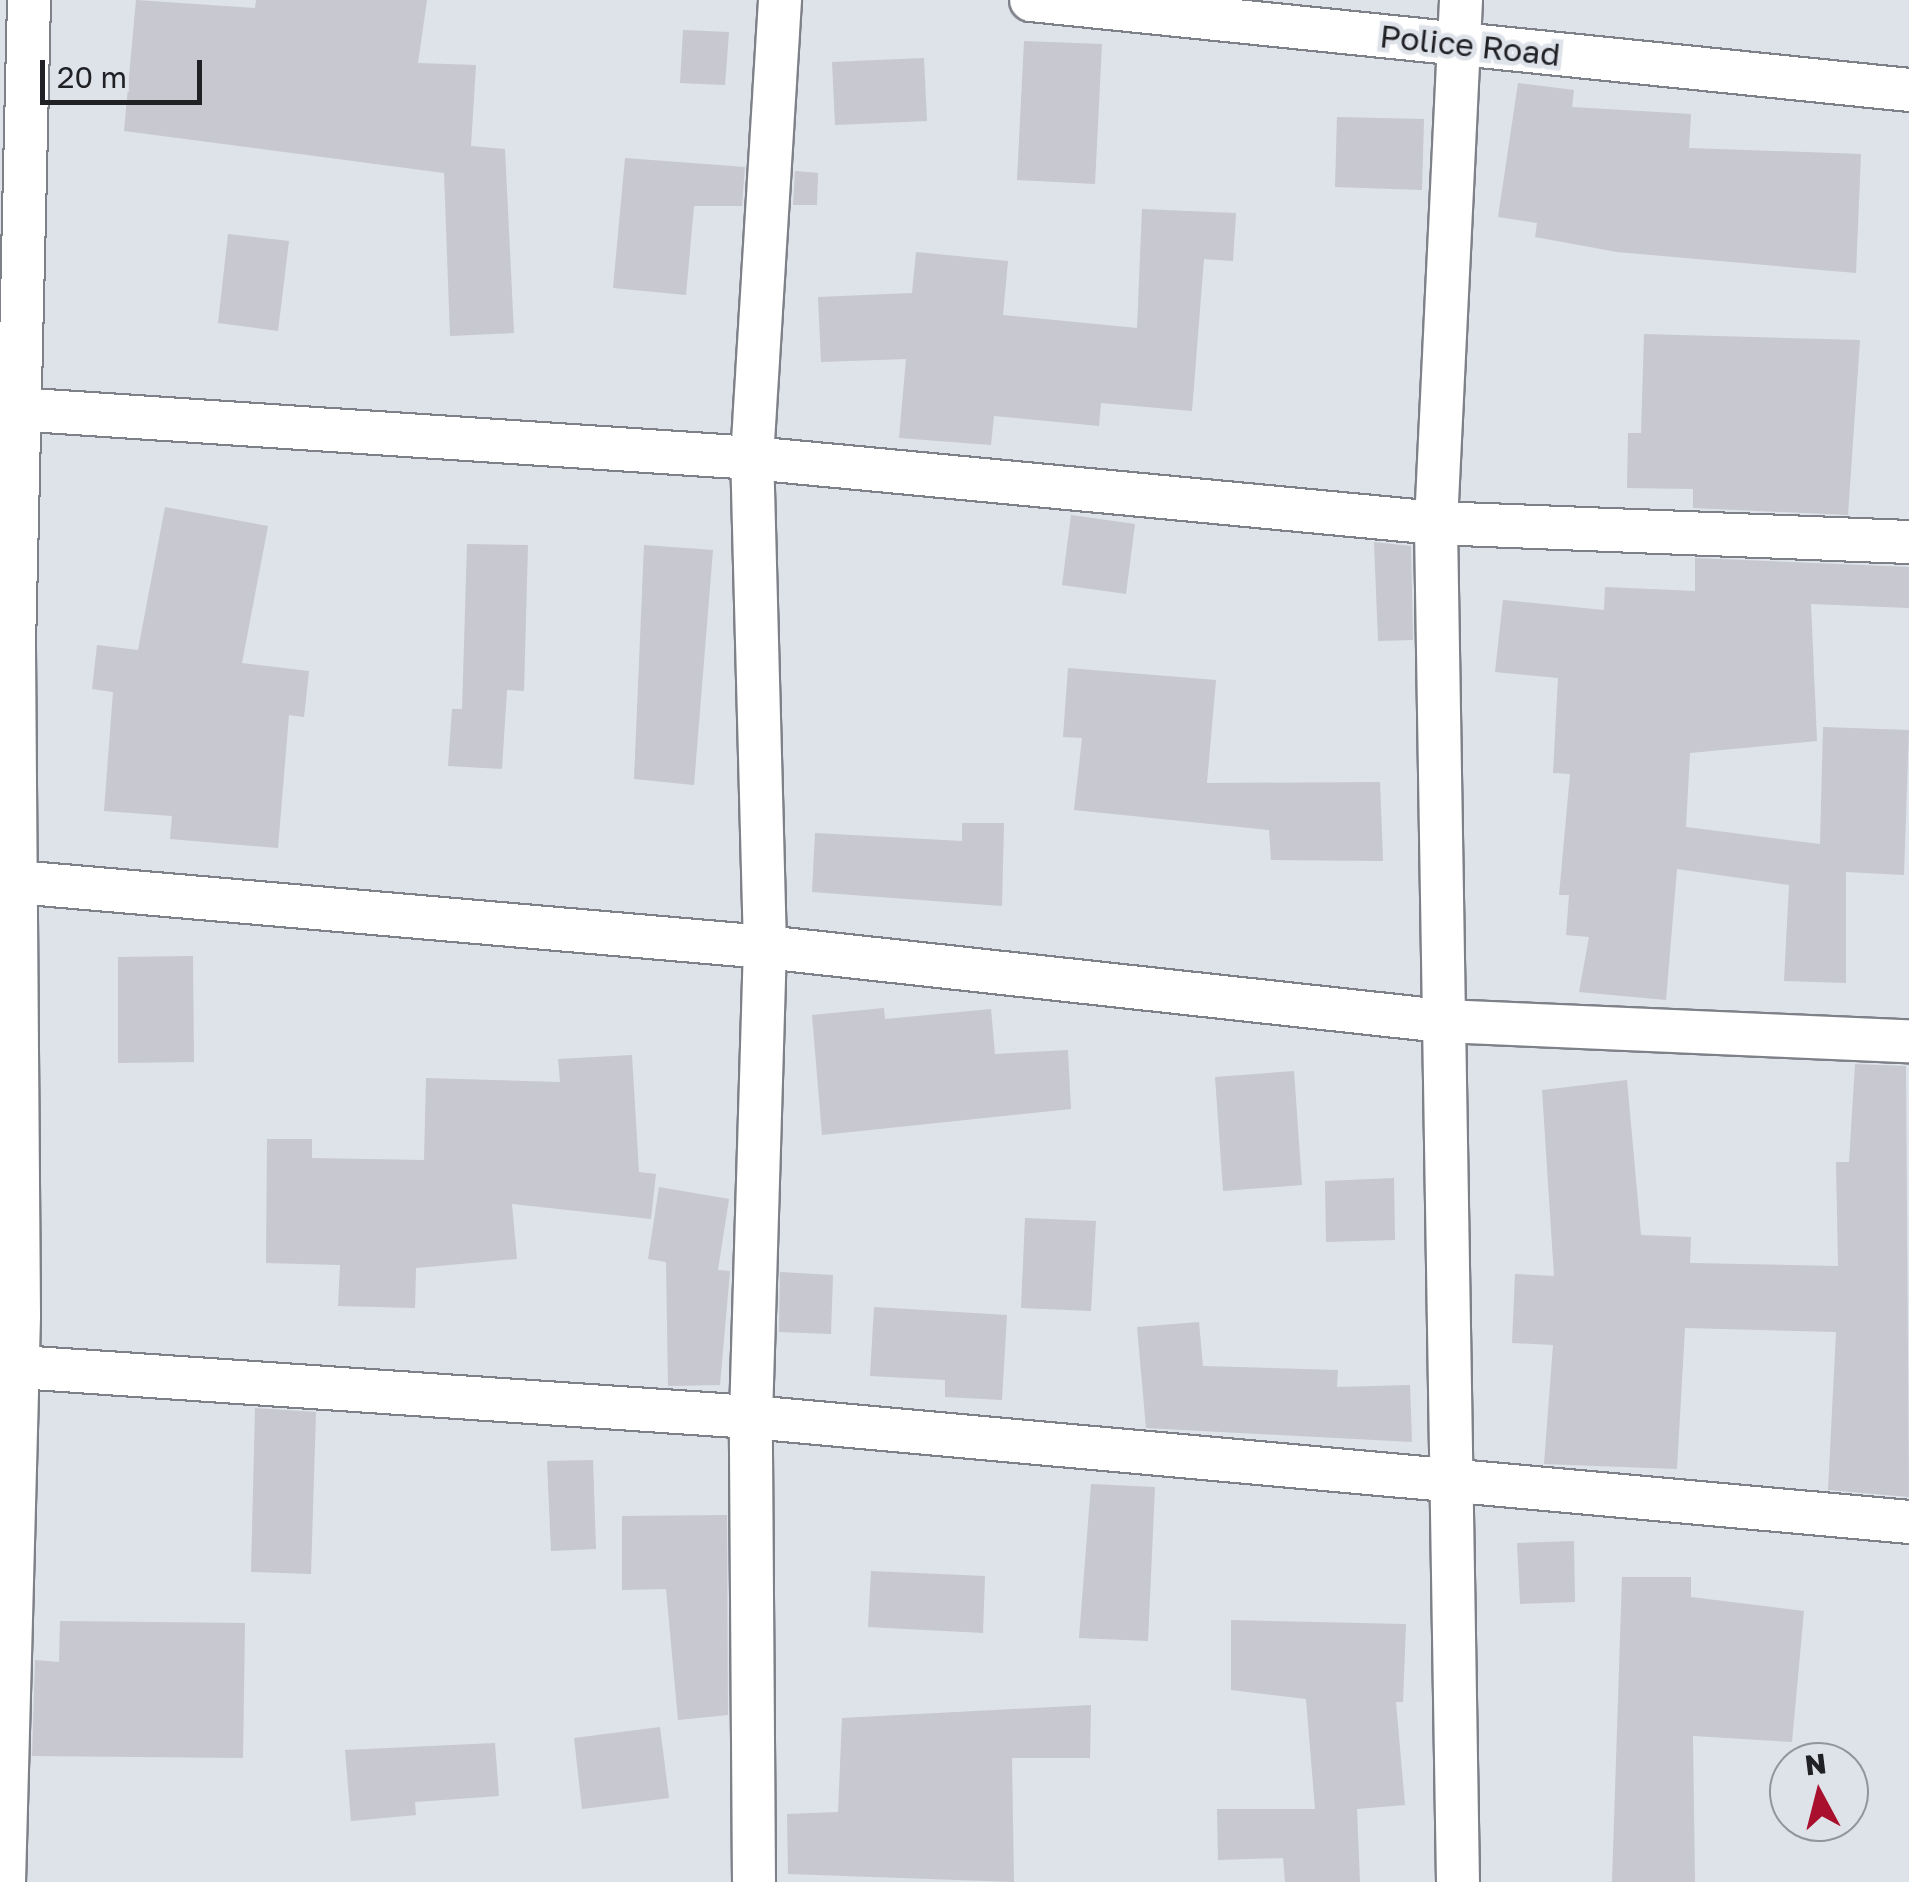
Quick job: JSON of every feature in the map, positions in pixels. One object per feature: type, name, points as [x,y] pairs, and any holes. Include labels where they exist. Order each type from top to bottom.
[{"type":"street","points":[[3,1858],[19,1367],[11,855],[10,409],[29,0]]},
{"type":"street","points":[[754,1882],[751,1417],[765,947],[752,458],[780,0]]},
{"type":"street","name":"Police Road","points":[[1030,0],[1909,90]]},
{"type":"street","points":[[1458,1882],[1436,523],[1460,0]]},
{"type":"street","points":[[10,409],[752,458],[1436,523],[1909,542]]},
{"type":"street","points":[[11,855],[765,947],[1442,1021],[1909,1042]]},
{"type":"street","points":[[19,1367],[751,1417],[1909,1522]]},
{"type":"building","points":[[136,0],[255,8],[256,0],[427,0],[418,63],[476,65],[471,146],[505,149],[514,333],[450,336],[444,173],[124,131]]},
{"type":"building","points":[[683,30],[729,32],[725,85],[680,83]]},
{"type":"building","points":[[1024,41],[1102,44],[1095,184],[1017,180]]},
{"type":"building","points":[[924,58],[927,121],[835,125],[832,62]]},
{"type":"building","points":[[1518,83],[1574,90],[1572,107],[1691,114],[1689,148],[1861,154],[1856,273],[1617,252],[1535,237],[1537,223],[1498,217]]},
{"type":"building","points":[[1337,117],[1424,119],[1422,190],[1335,187]]},
{"type":"building","points":[[625,158],[745,167],[742,206],[694,206],[686,295],[613,288]]},
{"type":"building","points":[[795,171],[818,173],[817,205],[793,205]]},
{"type":"building","points":[[1142,209],[1236,213],[1233,261],[1204,259],[1192,411],[1101,403],[1099,426],[994,416],[991,445],[899,438],[906,359],[821,362],[818,297],[912,293],[916,252],[1008,261],[1003,315],[1137,328]]},
{"type":"building","points":[[228,234],[289,241],[278,331],[218,323]]},
{"type":"building","points":[[1644,334],[1860,340],[1848,515],[1693,508],[1693,489],[1627,488],[1628,433],[1641,433]]},
{"type":"building","points":[[165,507],[268,526],[242,663],[309,671],[304,717],[289,715],[278,848],[170,839],[172,816],[104,811],[113,692],[92,689],[97,645],[138,650]]},
{"type":"building","points":[[1071,515],[1135,524],[1126,594],[1062,585]]},
{"type":"building","points":[[1374,542],[1411,546],[1413,640],[1378,641]]},
{"type":"building","points":[[467,544],[528,545],[524,691],[507,690],[502,769],[448,766],[452,709],[462,709]]},
{"type":"building","points":[[644,545],[713,550],[694,785],[634,779]]},
{"type":"building","points":[[1695,558],[1909,567],[1909,608],[1811,604],[1817,741],[1690,753],[1686,827],[1820,844],[1823,727],[1909,730],[1904,875],[1846,872],[1846,983],[1784,981],[1789,885],[1677,869],[1666,1000],[1579,992],[1589,937],[1566,935],[1569,895],[1559,895],[1570,774],[1553,773],[1558,678],[1495,672],[1503,600],[1604,610],[1605,587],[1695,591]]},
{"type":"building","points":[[1068,668],[1216,680],[1207,783],[1380,782],[1383,861],[1271,860],[1269,830],[1074,810],[1082,738],[1063,737]]},
{"type":"building","points":[[962,823],[1004,823],[1002,906],[812,892],[815,833],[962,841]]},
{"type":"building","points":[[193,956],[194,1062],[118,1063],[118,957]]},
{"type":"building","points":[[884,1008],[885,1019],[991,1009],[995,1054],[1068,1050],[1071,1109],[822,1135],[812,1015]]},
{"type":"building","points":[[632,1055],[639,1172],[656,1174],[651,1219],[512,1204],[517,1259],[416,1268],[415,1308],[338,1306],[340,1265],[266,1263],[267,1139],[312,1139],[312,1158],[424,1160],[426,1078],[560,1082],[558,1059]]},
{"type":"building","points":[[1855,1064],[1906,1066],[1909,1497],[1828,1490],[1836,1332],[1685,1328],[1677,1469],[1544,1464],[1553,1345],[1512,1343],[1515,1274],[1554,1276],[1542,1090],[1627,1080],[1641,1235],[1691,1237],[1690,1263],[1838,1266],[1836,1162],[1849,1162]]},
{"type":"building","points":[[1294,1071],[1302,1185],[1223,1191],[1215,1077]]},
{"type":"building","points":[[1394,1178],[1395,1240],[1326,1242],[1325,1181]]},
{"type":"building","points":[[659,1187],[729,1199],[718,1270],[730,1271],[720,1385],[668,1386],[666,1262],[648,1259]]},
{"type":"building","points":[[1025,1218],[1096,1221],[1091,1311],[1021,1308]]},
{"type":"building","points":[[780,1272],[833,1275],[831,1334],[779,1332]]},
{"type":"building","points":[[874,1307],[1007,1315],[1002,1400],[945,1397],[945,1380],[870,1376]]},
{"type":"building","points":[[1199,1322],[1203,1366],[1338,1370],[1337,1387],[1410,1385],[1412,1442],[1146,1428],[1137,1327]]},
{"type":"building","points":[[255,1408],[316,1412],[311,1574],[251,1572]]},
{"type":"building","points":[[593,1460],[596,1549],[551,1551],[547,1461]]},
{"type":"building","points":[[1091,1484],[1155,1487],[1148,1641],[1079,1638]]},
{"type":"building","points":[[727,1515],[728,1715],[678,1720],[666,1589],[622,1590],[622,1516]]},
{"type":"building","points":[[1574,1541],[1575,1602],[1520,1604],[1517,1543]]},
{"type":"building","points":[[871,1571],[985,1576],[983,1633],[868,1627]]},
{"type":"building","points":[[1622,1577],[1691,1577],[1691,1597],[1804,1611],[1792,1742],[1693,1736],[1695,1882],[1612,1882]]},
{"type":"building","points":[[1231,1620],[1406,1624],[1403,1702],[1396,1702],[1405,1805],[1357,1809],[1360,1882],[1285,1882],[1283,1858],[1218,1860],[1217,1809],[1315,1809],[1306,1699],[1231,1690]]},
{"type":"building","points":[[60,1621],[245,1623],[243,1758],[32,1756],[35,1660],[59,1662]]},
{"type":"building","points":[[1091,1705],[1090,1758],[1012,1758],[1014,1882],[788,1874],[787,1814],[838,1812],[842,1718]]},
{"type":"building","points":[[660,1727],[669,1798],[582,1809],[574,1738]]},
{"type":"building","points":[[495,1743],[499,1796],[415,1802],[416,1815],[351,1821],[345,1750]]}]
